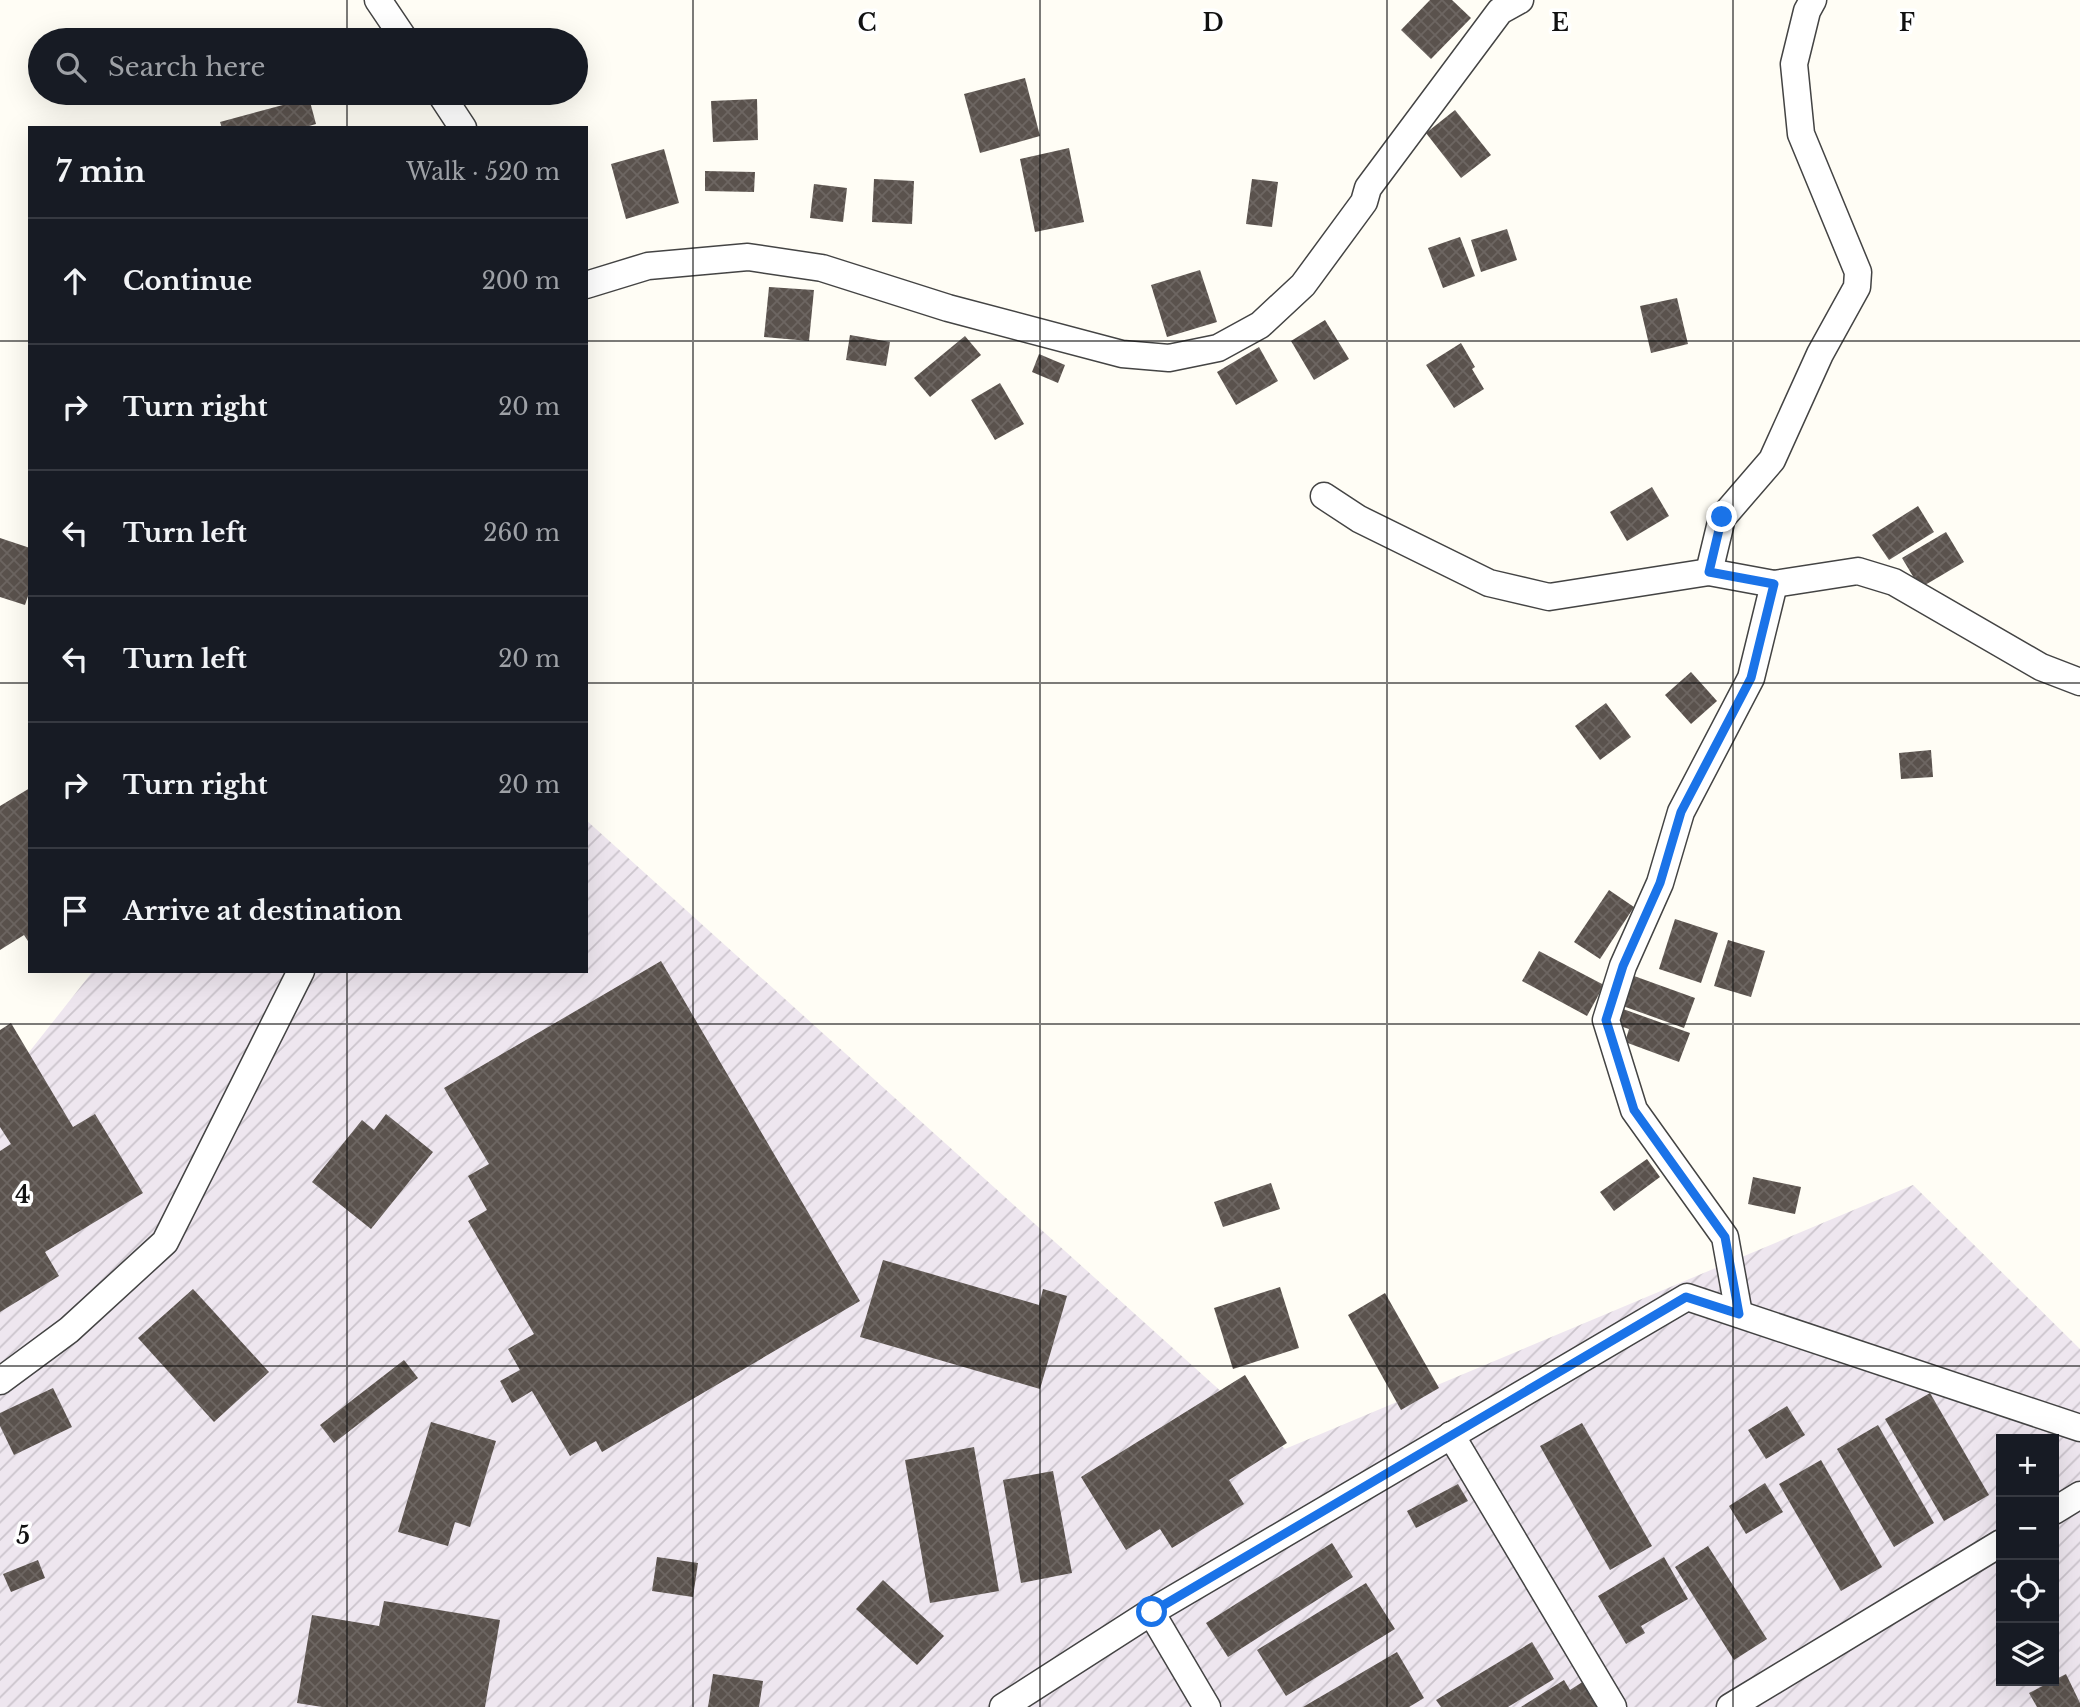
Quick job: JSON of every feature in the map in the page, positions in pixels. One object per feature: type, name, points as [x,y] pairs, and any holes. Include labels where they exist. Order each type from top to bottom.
[{"type":"street","points":[[378,0],[397,28]]},
{"type":"street","points":[[588,284],[648,266],[748,257],[822,268],[948,308],[1122,354],[1169,358],[1218,348],[1261,325],[1303,285],[1364,202],[1368,188],[1500,10],[1520,0]]},
{"type":"street","points":[[1709,572],[1722,517],[1772,460],[1820,354],[1857,287],[1858,272],[1801,134],[1794,64],[1807,11],[1813,0]]},
{"type":"street","points":[[448,105],[462,126]]},
{"type":"street","points":[[1324,496],[1359,519],[1489,583],[1549,597],[1709,572],[1774,584],[1858,571],[1894,582],[2041,667],[2080,682]]},
{"type":"street","points":[[1739,1314],[1725,1237],[1634,1110],[1606,1020],[1623,966],[1660,883],[1681,812],[1751,678],[1774,584]]},
{"type":"street","points":[[0,1381],[69,1330],[165,1241],[300,973]]},
{"type":"street","points":[[1003,1707],[1152,1612],[1686,1297],[2080,1428]]},
{"type":"street","points":[[1451,1435],[1613,1707]]},
{"type":"street","points":[[2059,1508],[2080,1495]]},
{"type":"street","points":[[1730,1707],[1996,1546]]},
{"type":"street","points":[[1152,1612],[1207,1707]]},
{"type":"shaded area","points":[[588,822],[1285,1449],[1913,1185],[2080,1349],[2080,1707],[0,1707],[0,1089],[91,973],[588,973]]},
{"type":"building","points":[[1430,0],[1452,0],[1471,18],[1431,59],[1401,30]]},
{"type":"building","points":[[1025,78],[1040,136],[980,153],[964,94]]},
{"type":"building","points":[[757,99],[758,140],[713,142],[711,101]]},
{"type":"building","points":[[283,105],[311,105],[316,124],[221,126],[220,122]]},
{"type":"building","points":[[1455,110],[1491,155],[1461,178],[1426,133]]},
{"type":"building","points":[[1069,148],[1084,222],[1035,232],[1020,159]]},
{"type":"building","points":[[664,149],[679,203],[626,219],[611,164]]},
{"type":"building","points":[[705,171],[755,172],[754,192],[705,191]]},
{"type":"building","points":[[874,179],[914,181],[912,224],[872,222]]},
{"type":"building","points":[[1252,179],[1278,182],[1272,227],[1246,224]]},
{"type":"building","points":[[814,184],[847,188],[843,222],[810,218]]},
{"type":"building","points":[[1507,229],[1517,260],[1481,272],[1471,240]]},
{"type":"building","points":[[1460,237],[1475,276],[1443,288],[1428,248]]},
{"type":"building","points":[[1200,270],[1217,322],[1167,337],[1151,285]]},
{"type":"building","points":[[769,287],[814,290],[809,341],[764,337]]},
{"type":"building","points":[[1677,298],[1688,344],[1651,353],[1640,306]]},
{"type":"building","points":[[1325,320],[1349,359],[1314,380],[1291,341]]},
{"type":"building","points":[[850,335],[890,342],[886,366],[846,360]]},
{"type":"building","points":[[965,336],[981,355],[930,397],[914,378]]},
{"type":"building","points":[[1461,343],[1484,389],[1454,408],[1426,365]]},
{"type":"building","points":[[1259,347],[1278,381],[1236,405],[1217,372]]},
{"type":"building","points":[[1039,354],[1065,365],[1058,383],[1032,372]]},
{"type":"building","points":[[1000,383],[1024,424],[995,440],[971,400]]},
{"type":"building","points":[[1652,487],[1669,516],[1627,541],[1610,512]]},
{"type":"building","points":[[1918,506],[1934,532],[1889,560],[1872,535]]},
{"type":"building","points":[[1946,532],[1964,562],[1920,588],[1902,558]]},
{"type":"building","points":[[0,538],[28,547],[28,596],[25,605],[0,597]]},
{"type":"building","points":[[1691,672],[1717,701],[1691,724],[1665,695]]},
{"type":"building","points":[[1606,703],[1631,737],[1600,760],[1575,726]]},
{"type":"building","points":[[1931,750],[1933,777],[1901,779],[1899,753]]},
{"type":"building","points":[[28,789],[28,941],[24,935],[0,950],[0,806]]},
{"type":"building","points":[[1609,890],[1634,907],[1600,959],[1574,942]]},
{"type":"building","points":[[1675,919],[1718,933],[1701,983],[1659,969]]},
{"type":"building","points":[[1728,940],[1765,951],[1751,997],[1714,986]]},
{"type":"building","points":[[1539,951],[1604,985],[1587,1016],[1522,981]]},
{"type":"building","points":[[661,961],[860,1301],[602,1452],[596,1441],[570,1456],[532,1391],[512,1403],[500,1381],[520,1370],[508,1349],[534,1334],[468,1221],[487,1210],[468,1176],[489,1164],[444,1088]]},
{"type":"building","points":[[1623,972],[1695,998],[1684,1028],[1620,1005]]},
{"type":"building","points":[[1623,1009],[1690,1033],[1679,1062],[1625,1042],[1629,1029],[1617,1025]]},
{"type":"building","points":[[11,1023],[73,1127],[95,1114],[143,1193],[45,1252],[59,1276],[0,1312],[0,1151],[11,1144],[0,1127],[0,1030]]},
{"type":"building","points":[[386,1114],[433,1152],[371,1229],[312,1182],[362,1120],[374,1130]]},
{"type":"building","points":[[1647,1159],[1660,1177],[1614,1211],[1600,1192]]},
{"type":"building","points":[[1753,1177],[1801,1187],[1795,1214],[1748,1204]]},
{"type":"building","points":[[1271,1183],[1280,1209],[1223,1227],[1214,1202]]},
{"type":"building","points":[[883,1260],[1039,1305],[1043,1289],[1067,1296],[1040,1389],[860,1337]]},
{"type":"building","points":[[1280,1287],[1299,1348],[1233,1369],[1214,1308]]},
{"type":"building","points":[[193,1289],[269,1372],[214,1422],[138,1338]]},
{"type":"building","points":[[1385,1293],[1439,1388],[1401,1410],[1348,1315]]},
{"type":"building","points":[[404,1360],[418,1378],[334,1443],[320,1425]]},
{"type":"building","points":[[1245,1375],[1287,1443],[1229,1480],[1244,1504],[1172,1548],[1160,1529],[1126,1550],[1081,1477]]},
{"type":"building","points":[[53,1388],[72,1427],[14,1455],[0,1426],[0,1413]]},
{"type":"building","points":[[1930,1393],[1989,1495],[1944,1521],[1885,1419]]},
{"type":"building","points":[[1787,1406],[1805,1435],[1766,1459],[1748,1430]]},
{"type":"building","points":[[431,1422],[496,1441],[470,1527],[455,1522],[448,1546],[398,1532]]},
{"type":"building","points":[[1582,1423],[1652,1546],[1610,1570],[1540,1446]]},
{"type":"building","points":[[1878,1425],[1934,1523],[1894,1547],[1837,1449]]},
{"type":"building","points":[[974,1447],[999,1591],[930,1603],[905,1460]]},
{"type":"building","points":[[1821,1460],[1882,1567],[1841,1591],[1779,1484]]},
{"type":"building","points":[[1053,1471],[1072,1573],[1021,1583],[1003,1480]]},
{"type":"building","points":[[1765,1483],[1783,1512],[1746,1534],[1729,1506]]},
{"type":"building","points":[[1458,1484],[1468,1501],[1416,1528],[1407,1511]]},
{"type":"building","points":[[1332,1543],[1353,1577],[1228,1657],[1206,1623]]},
{"type":"building","points":[[1708,1546],[1767,1639],[1734,1660],[1675,1567]]},
{"type":"building","points":[[657,1557],[698,1563],[693,1597],[652,1591]]},
{"type":"building","points":[[1664,1557],[1688,1599],[1641,1626],[1645,1633],[1626,1644],[1598,1596]]},
{"type":"building","points":[[38,1560],[45,1578],[11,1592],[3,1574]]},
{"type":"building","points":[[883,1580],[944,1636],[917,1665],[856,1609]]},
{"type":"building","points":[[1366,1583],[1395,1629],[1286,1696],[1257,1650]]},
{"type":"building","points":[[384,1601],[500,1620],[485,1707],[322,1707],[297,1703],[312,1615],[379,1626]]},
{"type":"building","points":[[1532,1642],[1554,1679],[1508,1707],[1441,1707],[1436,1700]]},
{"type":"building","points":[[1397,1652],[1424,1698],[1409,1707],[1303,1707]]},
{"type":"building","points":[[713,1674],[763,1681],[759,1707],[708,1707]]},
{"type":"building","points":[[2066,1674],[2080,1707],[2037,1707],[2029,1693],[2043,1686],[2059,1686],[2059,1678]]},
{"type":"building","points":[[1564,1680],[1570,1690],[1584,1681],[1600,1707],[1521,1707]]},
{"type":"route","points":[[1152,1612],[1686,1297],[1739,1314],[1725,1237],[1634,1110],[1606,1020],[1623,966],[1660,883],[1681,812],[1751,678],[1774,584],[1709,572],[1722,517]]}]
